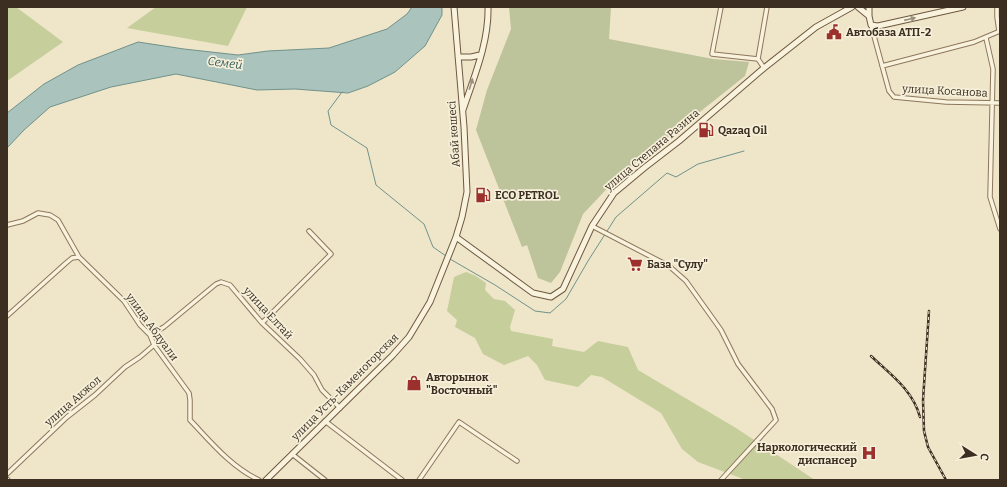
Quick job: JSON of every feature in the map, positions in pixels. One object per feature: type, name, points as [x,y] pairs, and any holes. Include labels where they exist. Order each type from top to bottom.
[{"type":"main road","name":"Абай көшесі","points":[[448,256],[462,217],[467,192],[454,7]]},
{"type":"main road","points":[[462,114],[486,33],[488,7]]},
{"type":"main road","name":"улица Степана Разина","points":[[456,237],[533,293],[551,297],[563,289],[592,226],[614,193],[644,168],[680,142],[764,68],[816,27],[852,7]]},
{"type":"main road","points":[[858,7],[869,16]]},
{"type":"main road","points":[[870,7],[869,16],[871,24],[884,25],[963,7]]},
{"type":"main road","points":[[458,57],[472,57],[480,55]]},
{"type":"main road","name":"улица Усть-Каменогорская","points":[[266,480],[410,337],[426,310],[448,256]]},
{"type":"street","points":[[720,7],[712,54],[758,59]]},
{"type":"street","points":[[764,68],[758,59],[767,7]]},
{"type":"street","points":[[882,66],[974,42],[1000,31],[997,17],[997,7]]},
{"type":"street","name":"улица Косанова","points":[[871,24],[889,91],[894,97],[946,102],[1000,103]]},
{"type":"street","points":[[986,38],[993,69],[990,197],[1000,229]]},
{"type":"street","name":"улица Абдуали","points":[[7,225],[23,221],[38,213],[50,215],[58,220],[79,257],[124,301],[140,325],[150,335],[154,346],[188,392],[190,400],[190,420],[228,460],[249,475],[259,480]]},
{"type":"street","points":[[592,226],[669,266],[686,281],[721,330],[738,364],[772,409],[776,420],[721,480]]},
{"type":"street","points":[[262,323],[331,254],[309,231]]},
{"type":"street","points":[[7,316],[72,258],[79,257]]},
{"type":"street","name":"улица Елтай","points":[[150,335],[164,327],[203,294],[220,282],[230,285],[262,323],[300,359],[314,375],[322,390],[340,408]]},
{"type":"street","name":"улица Акжол","points":[[7,474],[67,417],[95,395],[125,367],[154,346]]},
{"type":"street","points":[[326,421],[402,480]]},
{"type":"street","points":[[419,480],[459,422],[517,461]]},
{"type":"street","points":[[292,454],[325,480]]},
{"type":"green space","points":[[7,7],[16,7],[63,42],[7,81]]},
{"type":"green space","points":[[156,7],[247,7],[228,46],[127,28]]},
{"type":"green space","points":[[509,7],[611,7],[609,39],[713,59],[749,62],[745,76],[618,177],[583,214],[560,272],[551,283],[538,278],[527,245],[522,247],[476,130],[487,90],[511,29]]},
{"type":"green space","points":[[466,272],[476,276],[486,283],[485,290],[494,299],[505,301],[515,310],[510,327],[511,331],[553,339],[552,346],[584,352],[598,341],[628,347],[638,370],[736,428],[815,480],[746,480],[698,462],[682,449],[661,413],[602,377],[591,375],[578,387],[545,380],[537,365],[528,356],[504,365],[483,354],[475,338],[455,327],[457,320],[447,311],[454,277]]},
{"type":"water","name":"Семей","points":[[412,7],[442,7],[442,15],[425,46],[395,72],[368,86],[348,93],[295,89],[257,90],[176,74],[111,87],[50,107],[24,130],[7,148],[7,113],[44,84],[78,65],[138,42],[238,55],[268,51],[329,48],[387,29],[407,14]]},
{"type":"waterway","points":[[342,92],[328,111],[331,125],[367,148],[376,185],[424,224],[433,247],[446,256]]},
{"type":"waterway","points":[[450,259],[495,285],[535,311],[550,313],[566,299],[616,217],[667,173],[676,177],[698,164],[744,151]]},
{"type":"railway","points":[[929,311],[923,400],[924,431],[928,447],[946,480]]},
{"type":"railway","points":[[871,356],[900,383],[917,407],[920,417]]},
{"type":"place","name":"Автобаза АТП-2","points":[[834,32]]},
{"type":"place","name":"Qazaq Oil","points":[[706,130]]},
{"type":"place","name":"ECO PETROL","points":[[483,195]]},
{"type":"place","name":"База \"Сулу\"","points":[[635,264]]},
{"type":"place","name":"Авторынок \"Восточный\"","points":[[414,383]]},
{"type":"place","name":"Наркологический диспансер","points":[[869,453]]}]
